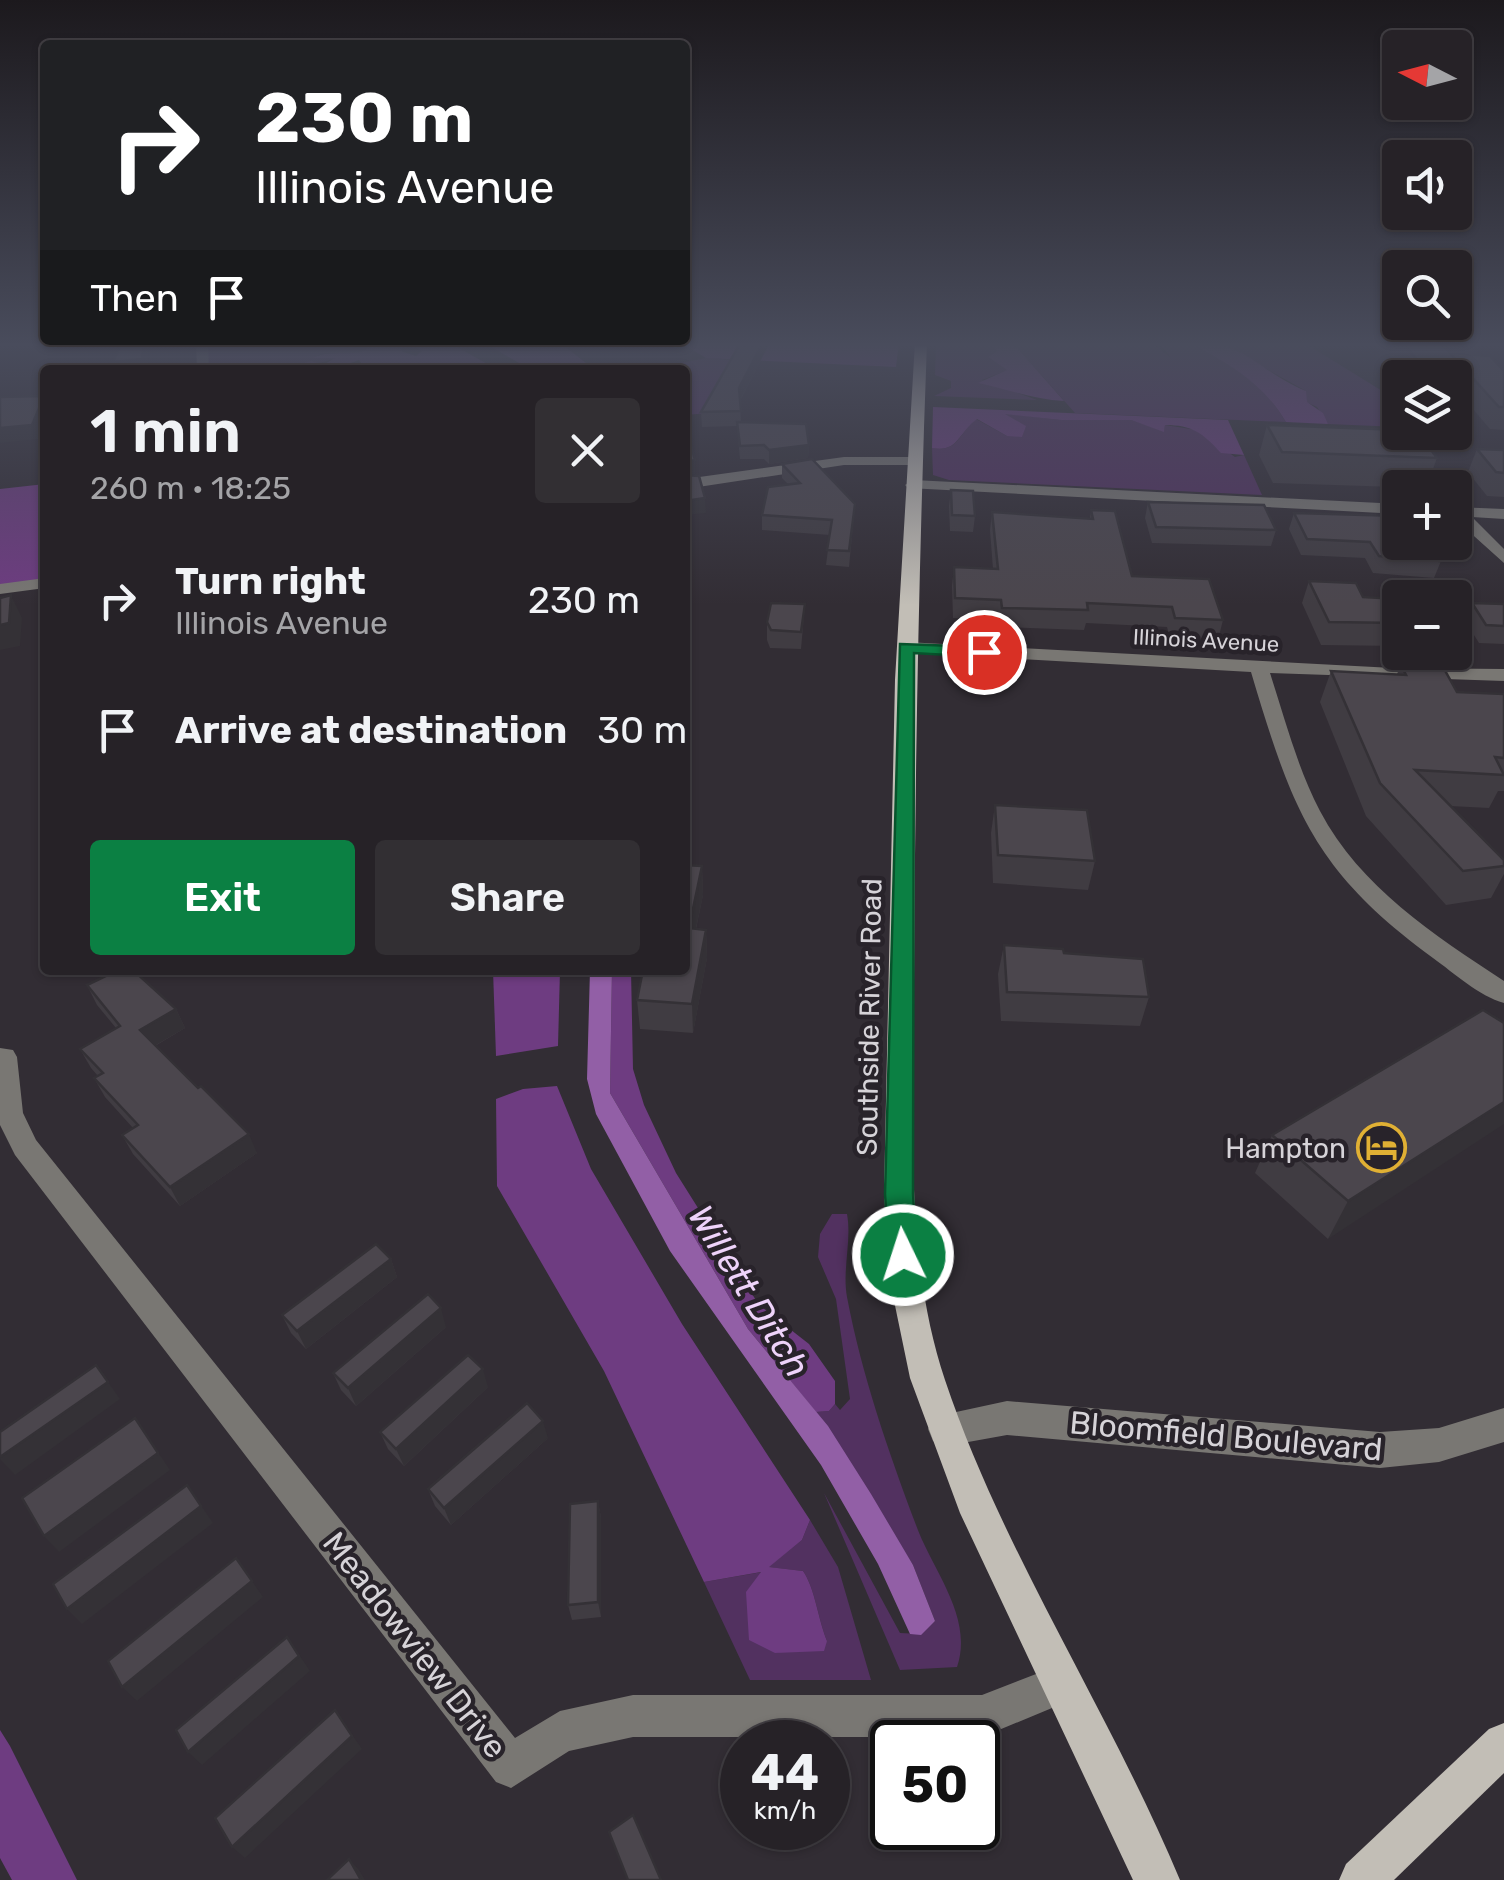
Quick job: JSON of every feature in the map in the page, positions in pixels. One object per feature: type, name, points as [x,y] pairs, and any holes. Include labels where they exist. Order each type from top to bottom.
[{"type":"main road","name":"Southside River Road","points":[[916,430],[906,648],[901,1227],[916,1338],[979,1513],[1157,1880]]},
{"type":"main road","points":[[1362,1880],[1504,1744]]},
{"type":"street","points":[[690,483],[844,461],[914,473],[1382,508]]},
{"type":"street","points":[[1472,513],[1504,514]]},
{"type":"street","points":[[1472,527],[1504,558]]},
{"type":"street","points":[[0,589],[40,584]]},
{"type":"street","name":"Illinois Avenue","points":[[906,648],[1259,668],[1504,675]]},
{"type":"street","points":[[1259,668],[1304,800],[1332,850],[1407,926],[1504,994]]},
{"type":"street","name":"Meadowview Drive","points":[[4,1057],[9,1113],[25,1146],[511,1768],[560,1732],[634,1716],[982,1716],[1062,1684]]},
{"type":"street","name":"Bloomfield Boulevard","points":[[946,1429],[1007,1418],[1380,1450],[1458,1441],[1504,1425]]},
{"type":"shaded area","points":[[932,430],[966,430],[953,445],[932,448]]},
{"type":"shaded area","points":[[967,430],[996,430],[1007,436],[1022,436],[1024,430],[1197,430],[1235,457],[1244,455],[1262,495],[949,480],[933,475],[932,448],[953,445]]},
{"type":"shaded area","points":[[996,430],[1025,430],[1022,437],[1007,436]]},
{"type":"shaded area","points":[[1191,430],[1232,430],[1244,455],[1221,453]]},
{"type":"shaded area","points":[[40,485],[40,580],[0,586],[0,489]]},
{"type":"shaded area","points":[[493,975],[560,975],[558,1046],[496,1056]]},
{"type":"shaded area","points":[[590,975],[612,975],[610,1093],[748,1329],[828,1426],[913,1565],[935,1621],[921,1635],[910,1634],[878,1564],[821,1465],[670,1251],[596,1114],[587,1079]]},
{"type":"shaded area","points":[[612,975],[631,975],[633,1069],[644,1105],[676,1173],[759,1305],[809,1344],[835,1381],[835,1404],[829,1411],[816,1412],[748,1329],[610,1093]]},
{"type":"shaded area","points":[[557,1086],[591,1169],[682,1324],[810,1520],[802,1540],[769,1567],[803,1571],[827,1641],[824,1651],[775,1653],[749,1640],[746,1592],[761,1572],[704,1582],[604,1371],[497,1186],[496,1099],[523,1089]]},
{"type":"shaded area","points":[[832,1214],[847,1214],[846,1287],[853,1326],[896,1469],[923,1542],[956,1612],[961,1648],[957,1667],[900,1670],[824,1493],[900,1633],[921,1634],[935,1621],[913,1565],[816,1412],[829,1411],[835,1404],[840,1410],[850,1399],[836,1299],[818,1257],[820,1234]]},
{"type":"shaded area","points":[[810,1520],[838,1567],[871,1680],[750,1680],[704,1582],[762,1572],[775,1653],[827,1641],[803,1571],[768,1567],[802,1540]]},
{"type":"shaded area","points":[[0,1730],[77,1880],[12,1880],[0,1858]]},
{"type":"building","points":[[738,430],[807,430],[809,445],[769,450],[764,445],[740,446]]},
{"type":"building","points":[[1270,430],[1382,430],[1382,450],[1431,450],[1437,458],[1282,452]]},
{"type":"building","points":[[1477,449],[1504,450],[1504,473],[1496,472]]},
{"type":"building","points":[[812,459],[855,504],[849,551],[827,550],[832,520],[762,515],[768,487],[800,483],[782,464]]},
{"type":"building","points":[[690,475],[699,476],[705,498],[690,500]]},
{"type":"building","points":[[951,490],[973,491],[975,516],[952,515]]},
{"type":"building","points":[[1148,502],[1264,505],[1276,530],[1156,527]]},
{"type":"building","points":[[1091,510],[1115,511],[1132,576],[1209,579],[1223,620],[1175,618],[1172,607],[1087,603],[1088,610],[1002,608],[1001,600],[955,598],[954,567],[998,569],[992,512],[1093,519]]},
{"type":"building","points":[[1294,513],[1382,515],[1382,556],[1370,542],[1307,539]]},
{"type":"building","points":[[1309,581],[1356,583],[1363,597],[1382,598],[1382,623],[1329,622]]},
{"type":"building","points":[[11,595],[9,623],[0,625],[0,598]]},
{"type":"building","points":[[771,603],[805,604],[801,632],[771,630],[767,622]]},
{"type":"building","points":[[1472,603],[1504,604],[1504,626],[1486,625]]},
{"type":"building","points":[[1404,670],[1445,670],[1457,692],[1504,694],[1504,758],[1495,757],[1504,775],[1415,770],[1504,860],[1504,866],[1463,871],[1380,783],[1331,671],[1406,675]]},
{"type":"building","points":[[995,805],[1087,810],[1095,861],[998,855]]},
{"type":"building","points":[[690,865],[702,866],[690,923]]},
{"type":"building","points":[[690,928],[706,930],[692,1004],[637,1000],[642,975],[690,975]]},
{"type":"building","points":[[1004,945],[1143,959],[1149,997],[1007,992]]},
{"type":"building","points":[[108,975],[139,975],[176,1009],[140,1030],[249,1134],[170,1187],[122,1135],[138,1125],[94,1078],[103,1073],[80,1049],[120,1026],[87,985]]},
{"type":"building","name":"Hampton","points":[[1483,1010],[1504,1023],[1504,1102],[1348,1201],[1272,1135]]},
{"type":"building","points":[[376,1244],[391,1259],[297,1331],[282,1315]]},
{"type":"building","points":[[428,1294],[441,1308],[348,1388],[333,1373]]},
{"type":"building","points":[[468,1355],[483,1369],[396,1449],[380,1432]]},
{"type":"building","points":[[96,1365],[108,1382],[0,1457],[0,1432]]},
{"type":"building","points":[[527,1403],[543,1421],[444,1508],[428,1489]]},
{"type":"building","points":[[135,1418],[158,1453],[44,1536],[22,1498]]},
{"type":"building","points":[[187,1485],[201,1506],[67,1609],[53,1584]]},
{"type":"building","points":[[598,1501],[598,1602],[568,1605],[570,1504]]},
{"type":"building","points":[[236,1558],[252,1581],[122,1687],[108,1661]]},
{"type":"building","points":[[287,1637],[299,1656],[188,1752],[176,1730]]},
{"type":"building","points":[[335,1710],[352,1736],[232,1847],[215,1818]]},
{"type":"building","points":[[633,1815],[661,1880],[628,1880],[609,1832]]},
{"type":"building","points":[[349,1859],[361,1880],[327,1880]]},
{"type":"place","name":"Hampton","points":[[1381,1148]]},
{"type":"route","points":[[903,1255],[899,1194],[906,648],[984,652]]},
{"type":"water label","name":"Willett Ditch","points":[[749,1291]]}]
